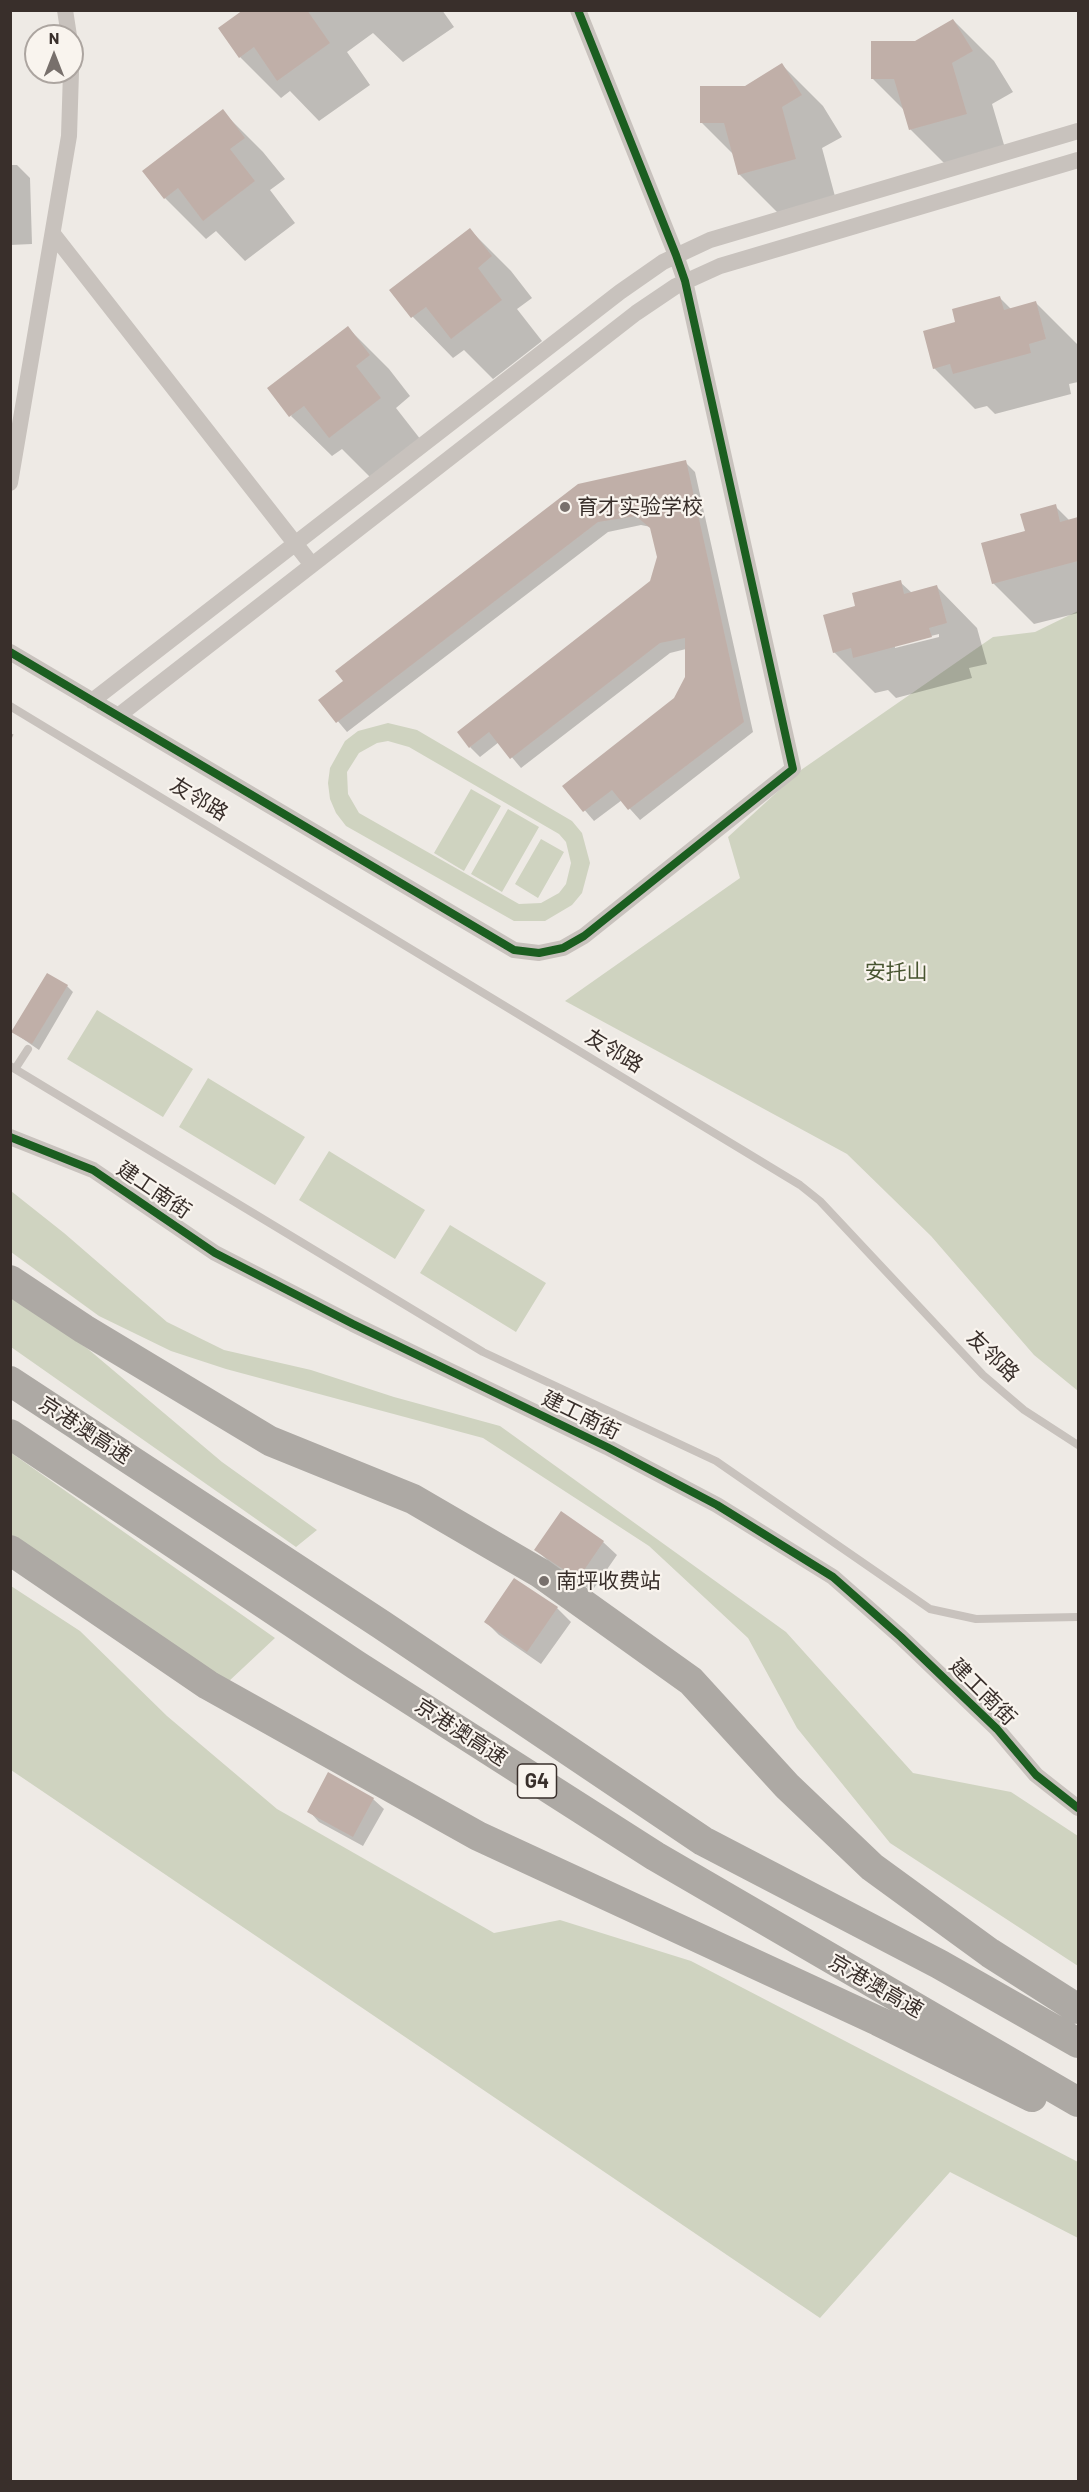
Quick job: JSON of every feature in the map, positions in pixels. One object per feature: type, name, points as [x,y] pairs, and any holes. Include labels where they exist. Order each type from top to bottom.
[{"type":"highway","points":[[10,1280],[84,1329],[270,1441],[413,1499],[540,1573],[691,1681],[787,1786],[872,1867],[990,1953],[1078,2009]]},
{"type":"highway","name":"京港澳高速","points":[[10,1381],[392,1631],[703,1841],[939,1964],[1078,2043]]},
{"type":"highway","name":"京港澳高速","points":[[10,1434],[356,1665],[655,1856],[1078,2103]]},
{"type":"highway","points":[[10,1550],[208,1686],[478,1836],[868,2016],[1078,2120]]},
{"type":"street","points":[[10,652],[514,950],[539,953],[555,950],[584,936],[793,769],[685,282],[578,10]]},
{"type":"street","points":[[10,483],[71,120],[71,84]]},
{"type":"street","points":[[92,701],[620,292],[676,255],[718,238],[1078,131]]},
{"type":"street","points":[[118,716],[649,304],[685,282],[720,266],[1078,160]]},
{"type":"street","points":[[53,234],[312,566]]},
{"type":"street","name":"建工南街","points":[[10,1137],[93,1170],[215,1253],[353,1324],[607,1447],[717,1505],[833,1577],[901,1637],[997,1729],[1036,1775],[1078,1808]]},
{"type":"lane","name":"友邻路","points":[[10,706],[800,1185],[820,1201],[983,1375],[1024,1410],[1078,1445]]},
{"type":"lane","points":[[28,1049],[13,1068],[483,1352],[716,1461],[930,1609],[976,1619],[1078,1617]]},
{"type":"green space","name":"安托山","points":[[1078,611],[1078,1391],[1034,1355],[931,1236],[847,1154],[565,1001],[740,878],[728,837],[801,770],[993,637],[1035,632]]},
{"type":"green space","points":[[388,723],[417,730],[572,821],[582,833],[590,863],[582,893],[572,905],[545,921],[514,921],[346,826],[336,813],[330,799],[328,783],[330,768],[345,741],[358,731]],"holes":[[[388,741],[409,747],[559,834],[566,842],[571,863],[566,884],[559,893],[541,903],[519,904],[359,813],[348,794],[347,772],[359,753],[377,743]]]},
{"type":"green space","points":[[471,789],[501,806],[464,871],[434,853]]},
{"type":"green space","points":[[508,809],[539,827],[502,892],[471,874]]},
{"type":"green space","points":[[541,839],[564,852],[538,898],[515,884]]},
{"type":"green space","points":[[97,1010],[193,1069],[163,1117],[67,1059]]},
{"type":"green space","points":[[208,1078],[305,1137],[275,1185],[179,1127]]},
{"type":"green space","points":[[329,1151],[425,1210],[395,1259],[299,1200]]},
{"type":"green space","points":[[11,1191],[64,1233],[167,1322],[224,1350],[311,1370],[394,1397],[500,1426],[786,1632],[913,1773],[1011,1792],[1078,1836],[1078,1966],[890,1843],[797,1728],[748,1638],[649,1546],[483,1438],[226,1369],[171,1351],[99,1316],[11,1252]]},
{"type":"green space","points":[[450,1225],[546,1283],[516,1332],[420,1273]]},
{"type":"green space","points":[[10,1295],[88,1349],[222,1462],[317,1530],[296,1547],[11,1347]]},
{"type":"green space","points":[[10,1452],[275,1638],[228,1682],[11,1536]]},
{"type":"green space","points":[[11,1586],[80,1631],[167,1716],[277,1809],[494,1933],[560,1920],[691,1961],[1078,2162],[1078,2238],[950,2172],[820,2318],[11,1770]]},
{"type":"building","points":[[243,10],[307,10],[330,43],[277,81],[254,47],[239,58],[218,28]]},
{"type":"building","points":[[953,19],[973,51],[952,63],[967,114],[909,130],[894,79],[871,79],[871,41],[915,41]]},
{"type":"building","points":[[782,63],[802,95],[782,107],[796,159],[738,175],[724,123],[700,123],[700,86],[745,86]]},
{"type":"building","points":[[223,109],[245,138],[230,149],[255,181],[203,221],[178,188],[164,199],[142,171]]},
{"type":"building","points":[[470,228],[492,256],[478,268],[502,300],[451,339],[426,307],[411,318],[389,290]]},
{"type":"building","points":[[1000,296],[1004,310],[1036,301],[1046,339],[1029,344],[1031,353],[953,374],[950,364],[933,369],[923,331],[955,322],[952,309]]},
{"type":"building","points":[[348,326],[370,355],[356,366],[381,398],[329,438],[304,406],[289,417],[267,388]]},
{"type":"building","points":[[686,460],[744,722],[628,810],[612,790],[583,812],[562,786],[674,698],[685,677],[685,638],[660,643],[510,759],[489,732],[469,748],[457,732],[650,581],[657,557],[650,528],[636,516],[598,522],[336,723],[318,700],[343,681],[335,671],[578,484]]},
{"type":"building","points":[[1056,504],[1060,522],[1078,517],[1078,561],[992,584],[981,543],[1025,531],[1020,514]]},
{"type":"building","points":[[901,580],[904,594],[937,585],[947,623],[929,628],[932,637],[853,658],[851,648],[833,653],[823,615],[855,606],[852,593]]},
{"type":"building","points":[[47,973],[68,985],[32,1044],[11,1032]]},
{"type":"building","points":[[561,1511],[604,1541],[578,1579],[534,1550]]},
{"type":"building","points":[[514,1578],[558,1607],[527,1652],[484,1622]]},
{"type":"building","points":[[328,1772],[374,1798],[353,1837],[307,1812]]},
{"type":"cycle path","points":[[10,652],[514,950],[539,953],[563,948],[584,936],[793,769],[685,281],[578,10]]},
{"type":"cycle path","points":[[10,1137],[93,1170],[215,1253],[353,1324],[607,1447],[717,1505],[833,1577],[901,1637],[997,1729],[1036,1775],[1078,1808]]},
{"type":"place","name":"育才实验学校","points":[[565,507]]},
{"type":"place","name":"南坪收费站","points":[[544,1581]]}]
